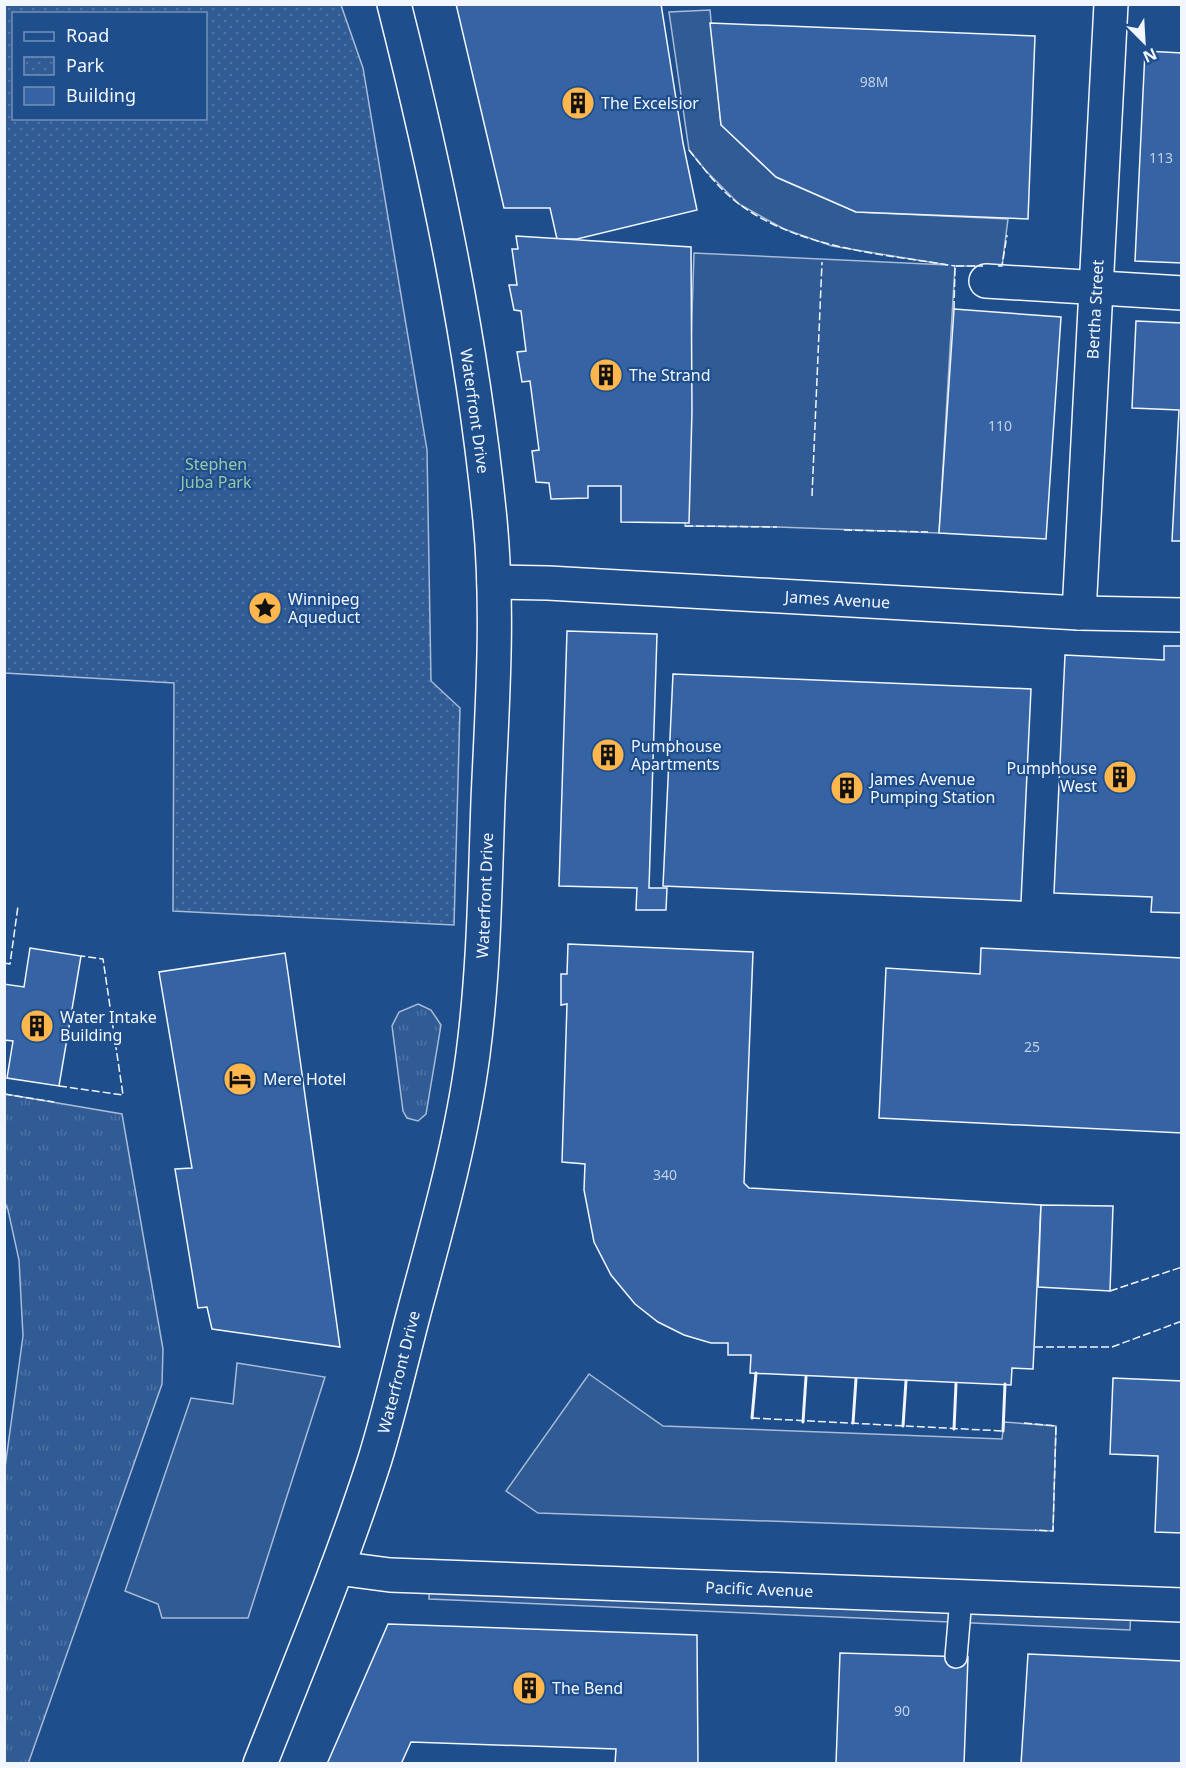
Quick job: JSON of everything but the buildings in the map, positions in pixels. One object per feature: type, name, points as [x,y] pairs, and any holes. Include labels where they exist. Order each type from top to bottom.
[{"type":"street","name":"Waterfront Drive","points":[[260,1764],[337,1568],[375,1456],[436,1231],[458,1136],[472,1056],[482,950],[494,659],[494,582],[490,520],[473,386],[451,258],[423,116],[394,4]]},
{"type":"street","name":"Bertha Street","points":[[1079,613],[1111,4]]},
{"type":"street","points":[[986,281],[1182,292]]},
{"type":"street","name":"James Avenue","points":[[494,582],[1079,613],[1182,615]]},
{"type":"street","name":"Pacific Avenue","points":[[337,1568],[390,1575],[1182,1605]]},
{"type":"lane","points":[[956,1657],[961,1598]]},
{"type":"green space","name":"Stephen Juba Park","points":[[4,5],[341,5],[363,68],[427,450],[431,681],[460,708],[454,925],[173,911],[174,683],[5,673]]},
{"type":"green space","points":[[418,1004],[431,1010],[441,1025],[426,1114],[418,1121],[407,1118],[403,1111],[392,1026],[399,1012]]},
{"type":"green space","points":[[5,1094],[122,1114],[163,1349],[162,1384],[28,1764],[4,1763],[4,1475],[23,1336],[19,1260],[5,1203]]},
{"type":"shaded area","points":[[710,10],[721,125],[776,177],[856,212],[1008,219],[1002,266],[955,266],[939,533],[685,526],[694,253],[948,265],[832,246],[784,229],[739,204],[706,171],[689,150],[669,12]]},
{"type":"shaded area","points":[[237,1363],[325,1377],[248,1618],[162,1618],[158,1604],[125,1591],[191,1398],[233,1404]]},
{"type":"shaded area","points":[[589,1374],[663,1426],[1002,1439],[1004,1422],[1056,1426],[1053,1531],[538,1513],[506,1491]]},
{"type":"shaded area","points":[[430,1579],[1131,1609],[1130,1630],[429,1599]]},
{"type":"fence","points":[[689,150],[712,179],[739,204],[788,231],[871,253],[955,266]]},
{"type":"fence","points":[[998,266],[1002,266],[1007,235]]},
{"type":"fence","points":[[812,496],[822,262]]},
{"type":"fence","points":[[954,309],[955,266],[983,266]]},
{"type":"fence","points":[[685,526],[777,527]]},
{"type":"fence","points":[[844,530],[928,532]]},
{"type":"fence","points":[[4,963],[10,964],[18,906]]},
{"type":"fence","points":[[59,1086],[123,1095],[103,959],[81,956]]},
{"type":"fence","points":[[4,1094],[54,1102]]},
{"type":"fence","points":[[1110,1291],[1182,1267]]},
{"type":"fence","points":[[1035,1347],[1112,1347],[1182,1321]]},
{"type":"fence","points":[[752,1418],[1003,1431]]},
{"type":"fence","points":[[1024,1423],[1056,1426],[1053,1531],[1035,1530]]},
{"type":"wall","points":[[752,1418],[756,1373]]},
{"type":"wall","points":[[803,1422],[806,1377]]},
{"type":"wall","points":[[853,1423],[856,1379]]},
{"type":"wall","points":[[903,1426],[906,1381]]},
{"type":"wall","points":[[954,1429],[956,1384]]},
{"type":"wall","points":[[1003,1431],[1005,1384]]},
{"type":"place","name":"The Excelsior","points":[[578,103]]},
{"type":"place","name":"The Strand","points":[[606,375]]},
{"type":"place","name":"Winnipeg Aqueduct","points":[[265,608]]},
{"type":"place","name":"Pumphouse Apartments","points":[[608,755]]},
{"type":"place","name":"Pumphouse West","points":[[1120,777]]},
{"type":"place","name":"James Avenue Pumping Station","points":[[847,788]]},
{"type":"place","name":"Water Intake Building","points":[[37,1026]]},
{"type":"place","name":"Mere Hotel","points":[[240,1079]]},
{"type":"place","name":"The Bend","points":[[529,1688]]}]
